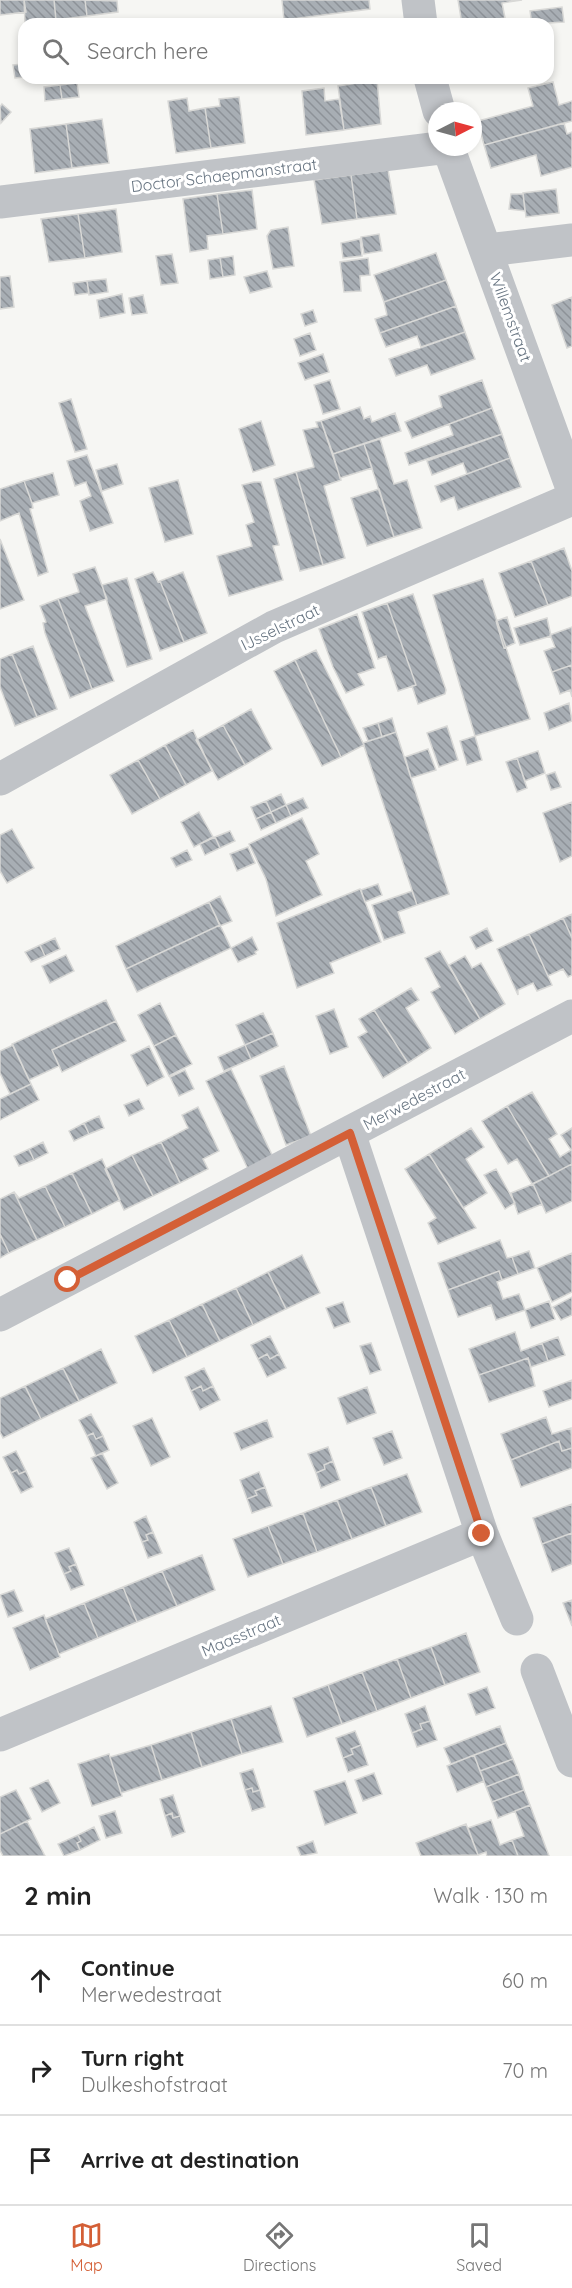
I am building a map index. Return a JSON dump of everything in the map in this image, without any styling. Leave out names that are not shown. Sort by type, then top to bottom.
[{"type":"street","points":[[418,0],[420,18]]},
{"type":"street","points":[[431,84],[436,102]]},
{"type":"street","name":"Doctor Schaepmanstraat","points":[[0,202],[428,149]]},
{"type":"street","name":"Willemstraat","points":[[451,156],[572,488]]},
{"type":"street","points":[[487,250],[572,240]]},
{"type":"street","name":"IJsselstraat","points":[[0,779],[274,627],[572,499]]},
{"type":"street","name":"Merwedestraat","points":[[0,1315],[572,1016]]},
{"type":"street","points":[[350,1133],[482,1534],[517,1619]]},
{"type":"street","name":"Maasstraat","points":[[0,1735],[482,1534]]},
{"type":"street","points":[[537,1670],[572,1761]]},
{"type":"building","points":[[0,0],[24,0],[26,12],[0,15]]},
{"type":"building","points":[[24,0],[54,0],[56,18],[25,18]]},
{"type":"building","points":[[54,0],[85,0],[87,16],[56,18]]},
{"type":"building","points":[[85,0],[117,1],[118,12],[87,16]]},
{"type":"building","points":[[282,0],[369,0],[370,9],[284,18]]},
{"type":"building","points":[[458,0],[522,0],[502,3],[505,18],[461,18]]},
{"type":"building","points":[[562,7],[564,22],[554,23],[554,18],[531,18],[530,11]]},
{"type":"building","points":[[13,65],[18,65],[18,78],[15,78]]},
{"type":"building","points":[[77,84],[79,97],[62,99],[60,85]]},
{"type":"building","points":[[377,84],[381,124],[344,130],[338,86]]},
{"type":"building","points":[[554,84],[559,105],[572,101],[572,121],[484,145],[482,120],[533,106],[528,88]]},
{"type":"building","points":[[60,85],[62,99],[45,101],[44,87]]},
{"type":"building","points":[[324,88],[325,101],[339,99],[344,130],[306,135],[302,91]]},
{"type":"building","points":[[239,97],[245,143],[211,148],[205,108],[220,106],[219,99]]},
{"type":"building","points":[[187,98],[189,111],[205,108],[211,148],[176,153],[168,101]]},
{"type":"building","points":[[2,104],[11,112],[1,123],[0,107]]},
{"type":"building","points":[[102,119],[109,163],[72,168],[66,124]]},
{"type":"building","points":[[564,123],[567,134],[572,132],[572,167],[541,176],[536,155],[491,168],[484,145]]},
{"type":"building","points":[[66,124],[72,168],[35,173],[30,129]]},
{"type":"building","points":[[388,170],[396,214],[357,219],[351,175]]},
{"type":"building","points":[[351,175],[357,219],[322,224],[314,180]]},
{"type":"building","points":[[556,189],[559,213],[526,217],[523,193]]},
{"type":"building","points":[[252,190],[257,229],[223,234],[217,194]]},
{"type":"building","points":[[217,194],[223,234],[207,236],[208,249],[190,252],[183,199]]},
{"type":"building","points":[[511,194],[523,194],[525,211],[509,209]]},
{"type":"building","points":[[116,209],[122,252],[85,258],[78,214]]},
{"type":"building","points":[[78,214],[85,258],[49,262],[41,219]]},
{"type":"building","points":[[288,227],[294,266],[273,269],[267,236],[271,230]]},
{"type":"building","points":[[379,234],[382,251],[364,254],[361,237]]},
{"type":"building","points":[[360,239],[362,256],[343,258],[341,243]]},
{"type":"building","points":[[436,253],[446,280],[384,302],[374,275]]},
{"type":"building","points":[[172,254],[178,283],[161,285],[156,256]]},
{"type":"building","points":[[233,256],[235,275],[223,277],[220,258]]},
{"type":"building","points":[[220,258],[223,277],[210,279],[208,260]]},
{"type":"building","points":[[368,258],[370,275],[360,276],[361,291],[344,292],[340,262]]},
{"type":"building","points":[[267,271],[272,287],[250,293],[244,277]]},
{"type":"building","points":[[10,276],[14,307],[0,309],[0,277]]},
{"type":"building","points":[[106,279],[108,292],[89,295],[87,281]]},
{"type":"building","points":[[446,280],[456,306],[380,333],[375,319],[387,315],[384,302]]},
{"type":"building","points":[[87,281],[89,293],[75,295],[73,283]]},
{"type":"building","points":[[122,294],[125,313],[100,318],[97,300]]},
{"type":"building","points":[[143,295],[147,313],[132,315],[129,298]]},
{"type":"building","points":[[572,297],[572,346],[567,348],[552,305]]},
{"type":"building","points":[[456,306],[465,332],[421,347],[417,336],[386,347],[380,333]]},
{"type":"building","points":[[313,310],[317,322],[305,326],[301,314]]},
{"type":"building","points":[[465,332],[475,359],[431,375],[427,365],[396,376],[389,359]]},
{"type":"building","points":[[310,333],[316,350],[300,356],[294,339]]},
{"type":"building","points":[[323,354],[329,372],[305,380],[298,363]]},
{"type":"building","points":[[330,380],[340,409],[323,414],[314,385]]},
{"type":"building","points":[[482,380],[492,408],[412,438],[405,422],[442,407],[439,396]]},
{"type":"building","points":[[71,399],[87,449],[75,452],[59,403]]},
{"type":"building","points":[[360,407],[364,419],[370,416],[372,422],[395,413],[401,431],[333,454],[321,421]]},
{"type":"building","points":[[492,408],[502,434],[409,465],[405,453],[453,435],[449,424]]},
{"type":"building","points":[[261,421],[275,465],[253,472],[239,429]]},
{"type":"building","points":[[321,421],[341,480],[324,486],[345,558],[323,565],[296,472],[314,467],[303,430],[318,427],[316,422]]},
{"type":"building","points":[[502,434],[510,458],[467,474],[463,463],[432,475],[427,461]]},
{"type":"building","points":[[380,439],[394,484],[407,480],[422,528],[394,537],[364,444]]},
{"type":"building","points":[[364,444],[372,468],[340,478],[333,454]]},
{"type":"building","points":[[87,455],[113,523],[90,531],[80,501],[91,496],[86,482],[75,486],[67,461]]},
{"type":"building","points":[[510,458],[521,487],[458,510],[454,497],[441,502],[435,486]]},
{"type":"building","points":[[117,464],[123,484],[102,491],[96,470]]},
{"type":"building","points":[[296,472],[323,565],[300,571],[274,479]]},
{"type":"building","points":[[53,473],[59,495],[32,503],[24,481]]},
{"type":"building","points":[[178,480],[193,534],[165,542],[149,488]]},
{"type":"building","points":[[24,481],[32,503],[33,508],[30,509],[48,572],[38,576],[19,513],[0,521],[0,489]]},
{"type":"building","points":[[261,482],[279,545],[273,546],[283,580],[229,596],[217,556],[252,546],[246,525],[254,522],[242,485]]},
{"type":"building","points":[[379,489],[394,537],[367,546],[351,498]]},
{"type":"building","points":[[0,539],[24,600],[0,609]]},
{"type":"building","points":[[564,548],[572,571],[572,596],[548,605],[531,561]]},
{"type":"building","points":[[531,561],[548,605],[515,617],[499,573]]},
{"type":"building","points":[[95,567],[107,599],[85,606],[114,681],[92,689],[58,599],[79,592],[73,574]]},
{"type":"building","points":[[153,572],[158,582],[160,581],[184,642],[160,651],[135,579]]},
{"type":"building","points":[[183,572],[207,633],[184,642],[160,581]]},
{"type":"building","points":[[127,578],[152,659],[127,667],[102,585]]},
{"type":"building","points":[[483,579],[530,719],[475,736],[433,595]]},
{"type":"building","points":[[413,594],[446,690],[445,694],[418,704],[412,686],[416,685],[387,603]]},
{"type":"building","points":[[58,599],[92,689],[70,698],[45,633],[43,623],[46,622],[40,606]]},
{"type":"building","points":[[387,603],[416,685],[398,691],[386,656],[378,659],[362,612]]},
{"type":"building","points":[[357,614],[375,668],[358,674],[364,685],[346,693],[333,667],[319,629]]},
{"type":"building","points":[[507,617],[515,643],[504,648],[496,621]]},
{"type":"building","points":[[547,618],[551,636],[520,645],[514,628]]},
{"type":"building","points":[[572,627],[572,665],[552,672],[544,651],[555,647],[550,635]]},
{"type":"building","points":[[33,646],[57,709],[37,717],[12,654]]},
{"type":"building","points":[[316,650],[364,745],[341,757],[295,660]]},
{"type":"building","points":[[12,654],[37,717],[15,726],[0,687],[0,659]]},
{"type":"building","points":[[295,660],[341,757],[322,766],[274,671]]},
{"type":"building","points":[[572,665],[572,697],[570,690],[560,694],[552,672]]},
{"type":"building","points":[[569,703],[572,721],[549,730],[544,713]]},
{"type":"building","points":[[251,709],[272,749],[245,765],[223,725]]},
{"type":"building","points":[[392,718],[396,732],[382,737],[378,723]]},
{"type":"building","points":[[378,723],[382,737],[368,741],[363,728]]},
{"type":"building","points":[[223,725],[245,765],[218,780],[196,740]]},
{"type":"building","points":[[447,726],[458,760],[439,767],[427,733]]},
{"type":"building","points":[[193,730],[212,771],[186,785],[165,745]]},
{"type":"building","points":[[396,732],[449,894],[417,905],[363,743]]},
{"type":"building","points":[[475,736],[482,760],[467,765],[460,741]]},
{"type":"building","points":[[165,745],[186,785],[160,799],[138,760]]},
{"type":"building","points":[[428,749],[436,770],[411,778],[405,757]]},
{"type":"building","points":[[538,751],[545,773],[525,781],[517,758]]},
{"type":"building","points":[[517,758],[527,788],[517,792],[506,762]]},
{"type":"building","points":[[138,760],[160,799],[132,814],[110,775]]},
{"type":"building","points":[[555,772],[561,787],[551,790],[546,775]]},
{"type":"building","points":[[281,794],[286,805],[271,812],[266,801]]},
{"type":"building","points":[[303,798],[308,808],[291,816],[286,805]]},
{"type":"building","points":[[266,801],[271,812],[256,819],[251,807]]},
{"type":"building","points":[[572,802],[572,856],[560,862],[543,813]]},
{"type":"building","points":[[286,805],[291,816],[276,823],[271,812]]},
{"type":"building","points":[[199,812],[213,837],[194,847],[181,822]]},
{"type":"building","points":[[271,812],[276,823],[261,830],[256,819]]},
{"type":"building","points":[[302,818],[319,854],[306,861],[322,895],[276,916],[266,879],[249,844]]},
{"type":"building","points":[[12,829],[34,868],[7,883],[0,871],[0,835]]},
{"type":"building","points":[[230,831],[235,841],[220,848],[215,837]]},
{"type":"building","points":[[215,837],[220,848],[205,855],[200,844]]},
{"type":"building","points":[[248,847],[255,863],[237,871],[230,854]]},
{"type":"building","points":[[187,850],[192,860],[176,867],[171,858]]},
{"type":"building","points":[[378,884],[382,895],[365,902],[361,890]]},
{"type":"building","points":[[360,889],[381,942],[330,963],[334,973],[297,988],[277,923]]},
{"type":"building","points":[[412,891],[417,905],[398,912],[405,933],[384,940],[372,905]]},
{"type":"building","points":[[220,896],[232,921],[220,926],[209,902]]},
{"type":"building","points":[[209,902],[220,925],[126,969],[116,946]]},
{"type":"building","points":[[572,914],[572,938],[563,918]]},
{"type":"building","points":[[563,918],[572,938],[572,975],[568,977],[563,969],[548,976],[529,934]]},
{"type":"building","points":[[220,925],[231,948],[137,992],[126,969]]},
{"type":"building","points":[[487,928],[493,941],[476,949],[470,937]]},
{"type":"building","points":[[529,934],[552,985],[537,991],[533,983],[518,990],[518,995],[497,949]]},
{"type":"building","points":[[252,937],[258,950],[256,954],[238,962],[231,948]]},
{"type":"building","points":[[55,938],[60,949],[45,956],[40,945]]},
{"type":"building","points":[[40,945],[45,956],[31,962],[25,952]]},
{"type":"building","points":[[440,951],[480,1019],[455,1034],[431,992],[440,987],[425,958]]},
{"type":"building","points":[[66,955],[74,971],[50,983],[42,966]]},
{"type":"building","points":[[465,956],[472,968],[481,963],[505,1004],[480,1019],[449,965]]},
{"type":"building","points":[[411,988],[419,1000],[406,1008],[431,1048],[408,1063],[374,1010]]},
{"type":"building","points":[[106,1000],[116,1021],[52,1050],[59,1066],[29,1080],[12,1044]]},
{"type":"building","points":[[160,1003],[176,1035],[154,1046],[138,1015]]},
{"type":"building","points":[[334,1009],[348,1047],[330,1054],[316,1016]]},
{"type":"building","points":[[374,1010],[408,1063],[383,1078],[358,1037],[367,1032],[359,1019]]},
{"type":"building","points":[[263,1013],[273,1033],[245,1045],[236,1025]]},
{"type":"building","points":[[116,1021],[126,1041],[62,1072],[52,1050]]},
{"type":"building","points":[[273,1033],[278,1046],[251,1059],[245,1045]]},
{"type":"building","points":[[176,1035],[192,1064],[169,1076],[154,1046]]},
{"type":"building","points":[[13,1045],[31,1084],[10,1094],[0,1073],[0,1051]]},
{"type":"building","points":[[245,1045],[251,1059],[224,1071],[218,1057]]},
{"type":"building","points":[[149,1046],[164,1077],[147,1086],[131,1055]]},
{"type":"building","points":[[284,1066],[311,1136],[286,1145],[260,1076]]},
{"type":"building","points":[[231,1069],[273,1157],[248,1169],[206,1081]]},
{"type":"building","points":[[185,1070],[194,1089],[179,1096],[170,1077]]},
{"type":"building","points":[[31,1084],[39,1100],[0,1120],[0,1099]]},
{"type":"building","points":[[532,1092],[557,1134],[549,1139],[560,1157],[571,1150],[561,1135],[572,1128],[572,1164],[549,1176],[507,1106]]},
{"type":"building","points":[[139,1099],[144,1109],[129,1116],[124,1105]]},
{"type":"building","points":[[507,1106],[549,1176],[532,1184],[517,1159],[508,1164],[482,1121]]},
{"type":"building","points":[[198,1107],[219,1151],[203,1159],[208,1169],[180,1183],[161,1142],[188,1128],[182,1115]]},
{"type":"building","points":[[99,1116],[104,1128],[89,1134],[84,1123]]},
{"type":"building","points":[[84,1123],[89,1134],[74,1141],[69,1131]]},
{"type":"building","points":[[471,1128],[484,1147],[466,1159],[487,1193],[463,1208],[429,1154]]},
{"type":"building","points":[[43,1142],[48,1153],[34,1160],[29,1149]]},
{"type":"building","points":[[161,1142],[180,1183],[153,1196],[132,1155]]},
{"type":"building","points":[[29,1149],[34,1160],[19,1166],[14,1156]]},
{"type":"building","points":[[429,1154],[476,1228],[438,1244],[428,1223],[436,1218],[405,1169]]},
{"type":"building","points":[[132,1155],[153,1196],[124,1210],[105,1169]]},
{"type":"building","points":[[102,1159],[120,1200],[92,1214],[72,1173]]},
{"type":"building","points":[[572,1164],[572,1201],[546,1213],[533,1184]]},
{"type":"building","points":[[496,1169],[515,1203],[505,1209],[484,1175]]},
{"type":"building","points":[[72,1173],[92,1214],[65,1227],[45,1186]]},
{"type":"building","points":[[533,1184],[542,1204],[518,1214],[511,1193]]},
{"type":"building","points":[[45,1186],[65,1227],[37,1240],[14,1192],[19,1198]]},
{"type":"building","points":[[14,1192],[37,1240],[9,1253],[0,1234],[0,1199]]},
{"type":"building","points":[[0,1234],[9,1253],[0,1258]]},
{"type":"building","points":[[500,1240],[507,1258],[512,1257],[518,1274],[502,1280],[499,1271],[448,1290],[438,1263]]},
{"type":"building","points":[[529,1251],[535,1268],[518,1274],[512,1257]]},
{"type":"building","points":[[572,1253],[572,1292],[552,1302],[537,1268]]},
{"type":"building","points":[[302,1255],[320,1293],[286,1309],[268,1272]]},
{"type":"building","points":[[499,1271],[502,1280],[497,1282],[503,1299],[519,1294],[525,1310],[496,1320],[491,1305],[458,1317],[448,1290]]},
{"type":"building","points":[[268,1272],[286,1309],[253,1325],[236,1288]]},
{"type":"building","points":[[236,1288],[253,1325],[220,1341],[202,1304]]},
{"type":"building","points":[[572,1297],[572,1315],[561,1320],[553,1307]]},
{"type":"building","points":[[549,1301],[555,1319],[531,1328],[525,1310]]},
{"type":"building","points":[[343,1302],[350,1322],[334,1328],[326,1308]]},
{"type":"building","points":[[202,1304],[220,1341],[187,1357],[169,1320]]},
{"type":"building","points":[[169,1320],[187,1357],[153,1373],[135,1336]]},
{"type":"building","points":[[515,1332],[521,1351],[542,1343],[548,1361],[531,1367],[528,1358],[479,1375],[469,1349]]},
{"type":"building","points":[[270,1336],[279,1354],[270,1359],[267,1354],[258,1359],[251,1345]]},
{"type":"building","points":[[558,1337],[565,1355],[548,1361],[542,1343]]},
{"type":"building","points":[[371,1343],[381,1370],[370,1374],[360,1346]]},
{"type":"building","points":[[101,1349],[117,1383],[79,1401],[63,1368]]},
{"type":"building","points":[[267,1354],[270,1359],[279,1354],[286,1368],[267,1377],[258,1359]]},
{"type":"building","points":[[528,1358],[535,1386],[489,1402],[479,1375]]},
{"type":"building","points":[[63,1368],[79,1401],[41,1419],[25,1386]]},
{"type":"building","points":[[204,1368],[213,1386],[203,1391],[201,1386],[191,1391],[185,1377]]},
{"type":"building","points":[[572,1380],[572,1399],[549,1407],[543,1391]]},
{"type":"building","points":[[25,1386],[41,1419],[3,1438],[0,1432],[0,1398]]},
{"type":"building","points":[[201,1386],[203,1391],[213,1386],[220,1400],[200,1410],[191,1391]]},
{"type":"building","points":[[367,1387],[376,1413],[347,1424],[338,1398]]},
{"type":"building","points":[[91,1414],[103,1436],[96,1439],[93,1433],[87,1436],[79,1420]]},
{"type":"building","points":[[546,1417],[552,1434],[571,1428],[572,1448],[562,1451],[559,1441],[511,1460],[501,1434]]},
{"type":"building","points":[[152,1418],[170,1457],[151,1466],[133,1426]]},
{"type":"building","points":[[267,1420],[273,1437],[241,1450],[234,1433]]},
{"type":"building","points":[[392,1431],[402,1458],[384,1465],[373,1438]]},
{"type":"building","points":[[93,1433],[96,1439],[103,1436],[109,1450],[96,1456],[87,1436]]},
{"type":"building","points":[[559,1441],[562,1451],[572,1448],[572,1468],[521,1487],[511,1460]]},
{"type":"building","points":[[328,1447],[333,1461],[324,1465],[325,1469],[316,1473],[308,1454]]},
{"type":"building","points":[[16,1451],[26,1471],[19,1474],[17,1470],[11,1473],[3,1457]]},
{"type":"building","points":[[102,1453],[118,1483],[107,1489],[91,1458]]},
{"type":"building","points":[[333,1461],[340,1480],[321,1488],[316,1473],[325,1469],[324,1465]]},
{"type":"building","points":[[17,1470],[19,1474],[26,1471],[33,1487],[21,1493],[11,1473]]},
{"type":"building","points":[[259,1472],[265,1487],[255,1491],[257,1495],[247,1499],[240,1480]]},
{"type":"building","points":[[407,1474],[422,1512],[386,1526],[371,1487]]},
{"type":"building","points":[[265,1487],[272,1506],[252,1513],[247,1499],[257,1495],[255,1491]]},
{"type":"building","points":[[371,1487],[386,1526],[352,1539],[337,1500]]},
{"type":"building","points":[[337,1500],[352,1539],[317,1552],[303,1513]]},
{"type":"building","points":[[572,1504],[572,1533],[542,1544],[533,1518]]},
{"type":"building","points":[[303,1513],[317,1552],[283,1564],[268,1526]]},
{"type":"building","points":[[146,1516],[153,1532],[146,1535],[148,1540],[142,1542],[134,1522]]},
{"type":"building","points":[[268,1526],[283,1564],[248,1577],[233,1539]]},
{"type":"building","points":[[153,1532],[162,1553],[148,1558],[142,1542],[148,1540],[146,1535]]},
{"type":"building","points":[[572,1533],[572,1564],[552,1572],[542,1544]]},
{"type":"building","points":[[69,1548],[76,1564],[69,1567],[71,1571],[64,1574],[55,1553]]},
{"type":"building","points":[[202,1555],[215,1590],[177,1606],[162,1571]]},
{"type":"building","points":[[76,1564],[84,1585],[71,1590],[64,1574],[71,1571],[69,1567]]},
{"type":"building","points":[[162,1571],[177,1606],[137,1622],[123,1587]]},
{"type":"building","points":[[123,1587],[137,1622],[98,1638],[84,1603]]},
{"type":"building","points":[[14,1590],[23,1611],[8,1617],[0,1595]]},
{"type":"building","points":[[572,1600],[572,1626],[563,1603]]},
{"type":"building","points":[[84,1603],[98,1638],[59,1654],[45,1619]]},
{"type":"building","points":[[44,1615],[60,1657],[30,1670],[13,1628]]},
{"type":"building","points":[[466,1633],[480,1672],[445,1685],[431,1647]]},
{"type":"building","points":[[431,1647],[445,1685],[411,1698],[397,1659]]},
{"type":"building","points":[[397,1659],[411,1698],[377,1711],[362,1672]]},
{"type":"building","points":[[362,1672],[377,1711],[342,1724],[328,1685]]},
{"type":"building","points":[[328,1685],[342,1724],[307,1737],[293,1698]]},
{"type":"building","points":[[487,1687],[495,1708],[476,1715],[468,1694]]},
{"type":"building","points":[[271,1706],[283,1742],[242,1754],[231,1719]]},
{"type":"building","points":[[425,1706],[430,1721],[420,1724],[422,1729],[412,1733],[405,1714]]},
{"type":"building","points":[[231,1719],[242,1754],[202,1767],[191,1732]]},
{"type":"building","points":[[430,1721],[437,1740],[417,1747],[412,1733],[422,1729],[420,1724]]},
{"type":"building","points":[[500,1726],[506,1743],[451,1764],[444,1748]]},
{"type":"building","points":[[355,1731],[361,1745],[351,1749],[353,1754],[343,1758],[336,1738]]},
{"type":"building","points":[[191,1732],[202,1767],[162,1780],[151,1745]]},
{"type":"building","points":[[506,1743],[513,1759],[480,1771],[474,1755]]},
{"type":"building","points":[[151,1745],[162,1780],[121,1793],[110,1757]]},
{"type":"building","points":[[361,1745],[368,1765],[348,1772],[343,1758],[353,1754],[351,1749]]},
{"type":"building","points":[[109,1754],[122,1796],[92,1806],[78,1764]]},
{"type":"building","points":[[474,1755],[484,1781],[457,1792],[447,1766]]},
{"type":"building","points":[[513,1759],[519,1774],[486,1787],[480,1771]]},
{"type":"building","points":[[253,1769],[260,1790],[253,1792],[252,1788],[245,1790],[240,1773]]},
{"type":"building","points":[[374,1773],[382,1794],[363,1801],[355,1780]]},
{"type":"building","points":[[519,1774],[524,1790],[492,1802],[486,1787]]},
{"type":"building","points":[[48,1780],[60,1803],[42,1812],[30,1788]]},
{"type":"building","points":[[345,1781],[357,1813],[325,1825],[314,1791]]},
{"type":"building","points":[[252,1788],[253,1792],[260,1790],[265,1807],[252,1811],[245,1790]]},
{"type":"building","points":[[16,1790],[31,1819],[0,1834],[0,1797]]},
{"type":"building","points":[[524,1790],[530,1805],[498,1818],[492,1802]]},
{"type":"building","points":[[173,1795],[180,1816],[173,1818],[172,1813],[165,1816],[160,1799]]},
{"type":"building","points":[[530,1805],[549,1856],[518,1856],[512,1840],[524,1836],[515,1811]]},
{"type":"building","points":[[115,1811],[122,1833],[106,1838],[99,1816]]},
{"type":"building","points":[[172,1813],[173,1818],[180,1816],[185,1832],[172,1837],[165,1816]]},
{"type":"building","points":[[491,1820],[500,1845],[512,1840],[518,1856],[487,1856],[486,1852],[478,1855],[468,1828]]},
{"type":"building","points":[[27,1821],[45,1856],[3,1856],[0,1850],[0,1834]]},
{"type":"building","points":[[466,1824],[478,1855],[421,1856],[416,1843]]},
{"type":"building","points":[[94,1827],[100,1840],[80,1850],[77,1843],[81,1841],[78,1835]]},
{"type":"building","points":[[78,1835],[81,1841],[77,1843],[80,1850],[64,1856],[58,1844]]},
{"type":"building","points":[[313,1841],[317,1853],[301,1856],[297,1847]]},
{"type":"route","points":[[68,1280],[350,1133],[482,1534]]}]
